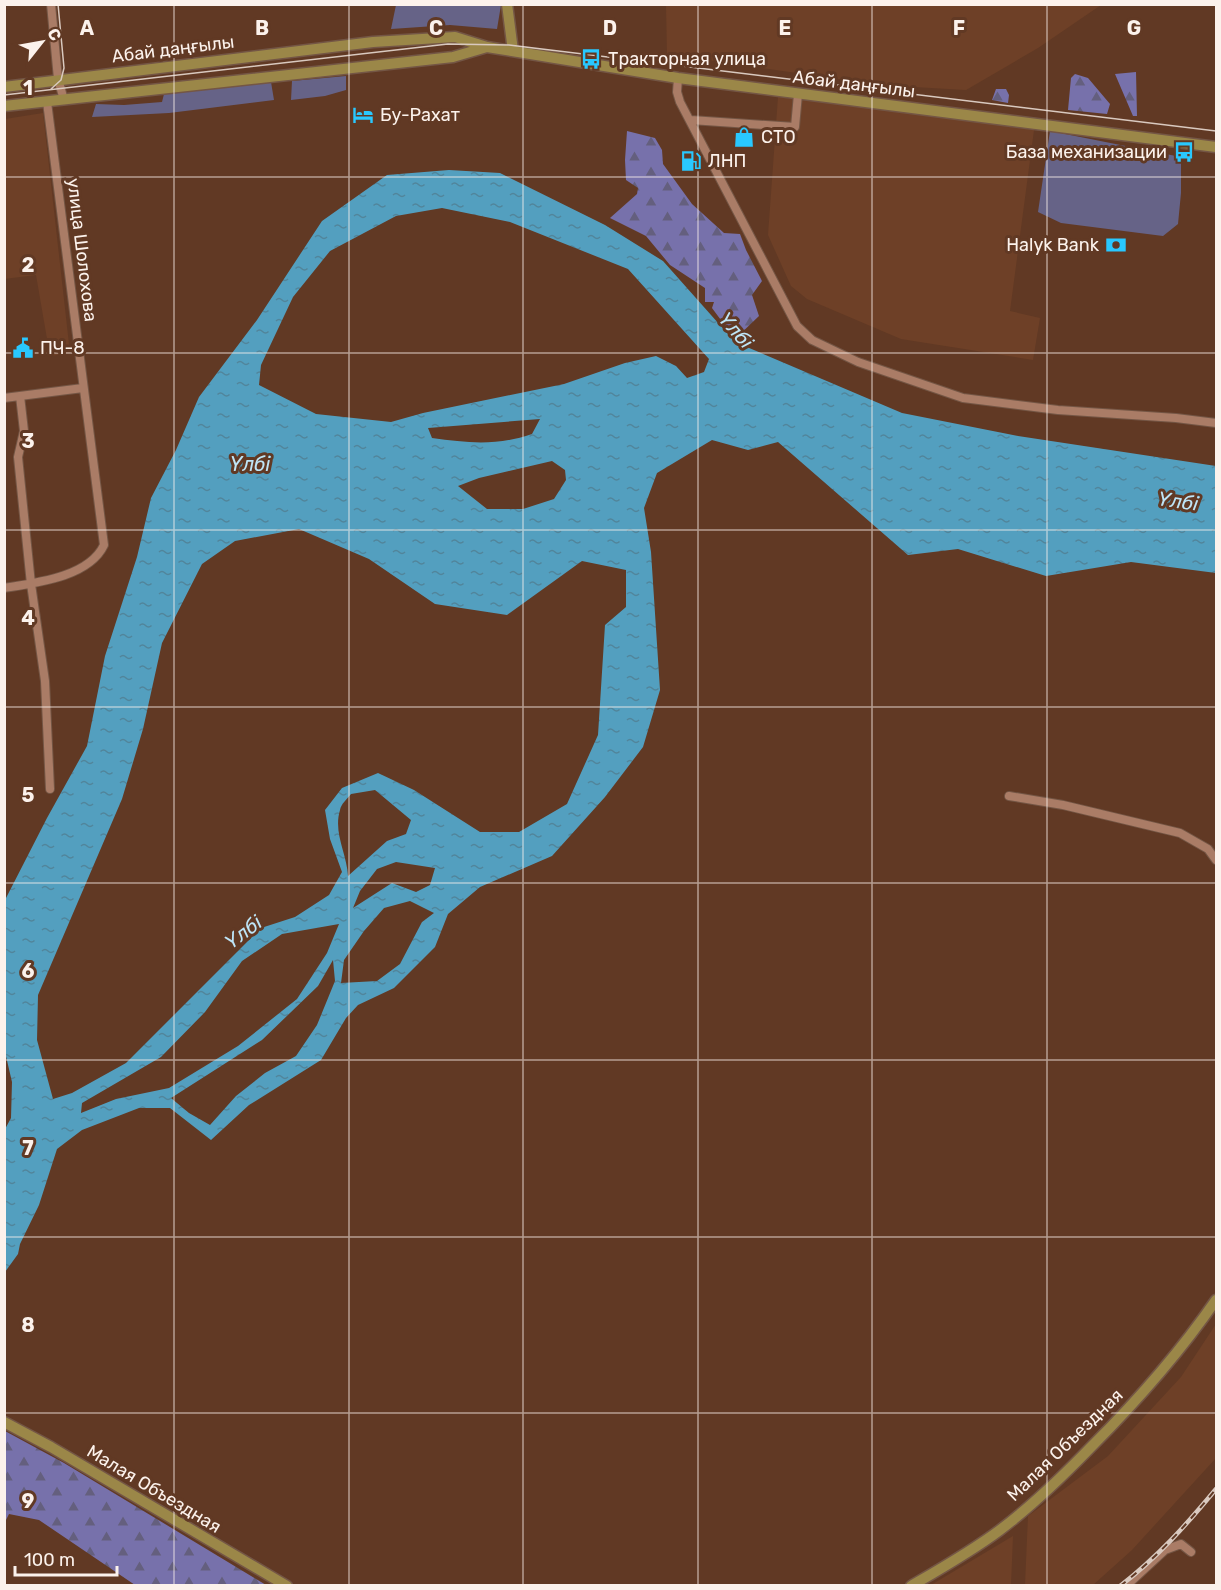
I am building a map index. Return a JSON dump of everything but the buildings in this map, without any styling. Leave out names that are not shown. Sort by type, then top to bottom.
[{"type":"main road","points":[[507,4],[513,51]]},
{"type":"main road","name":"Абай даңғылы","points":[[4,87],[373,42],[455,37],[487,47],[678,78],[1216,147]]},
{"type":"main road","name":"Абай даңғылы","points":[[4,106],[453,57],[487,47]]},
{"type":"main road","name":"Малая Объездная","points":[[911,1586],[1001,1529],[1069,1469],[1122,1416],[1169,1362],[1216,1300]]},
{"type":"main road","name":"Малая Объездная","points":[[4,1422],[51,1447],[286,1586]]},
{"type":"street","points":[[51,4],[58,81],[64,100]]},
{"type":"street","points":[[678,78],[678,98],[797,326],[812,340],[878,370],[963,398],[1058,410],[1216,423]]},
{"type":"street","points":[[691,120],[795,127],[798,94]]},
{"type":"street","name":"улица Шолохова","points":[[31,584],[64,577],[99,555],[104,545],[47,102]]},
{"type":"street","points":[[4,398],[83,388]]},
{"type":"street","points":[[20,396],[24,431],[18,457],[31,584],[45,681],[50,789]]},
{"type":"street","points":[[4,588],[31,584]]},
{"type":"street","points":[[1009,796],[1063,805],[1180,833],[1208,849],[1216,860]]},
{"type":"street","points":[[1126,1586],[1165,1550],[1181,1544],[1191,1552]]},
{"type":"shaded area","points":[[396,4],[501,5],[497,29],[450,25],[391,29]]},
{"type":"shaded area","points":[[666,4],[1101,5],[1038,48],[966,90],[879,85],[667,54]]},
{"type":"shaded area","points":[[346,76],[346,90],[325,96],[291,100],[292,81]]},
{"type":"shaded area","points":[[271,82],[274,100],[169,113],[92,117],[96,104],[124,105],[162,102],[164,94]]},
{"type":"shaded area","points":[[778,97],[1034,130],[1010,311],[1040,318],[1033,360],[901,339],[807,299],[791,286],[768,235]]},
{"type":"shaded area","points":[[43,113],[70,353],[50,356],[36,275],[4,279],[5,119]]},
{"type":"shaded area","points":[[1050,131],[1181,157],[1178,224],[1163,236],[1061,223],[1038,212]]},
{"type":"shaded area","points":[[1216,1324],[1216,1458],[1132,1550],[1093,1585],[1025,1585],[1028,1516],[1108,1456],[1181,1377]]},
{"type":"shaded area","points":[[1013,1536],[1011,1585],[931,1585]]},
{"type":"green space","points":[[1136,72],[1137,116],[1133,116],[1115,74]]},
{"type":"green space","points":[[1075,74],[1088,78],[1110,104],[1107,114],[1068,110],[1071,78]]},
{"type":"green space","points":[[996,89],[1006,89],[1009,95],[1008,103],[992,100]]},
{"type":"green space","points":[[627,131],[655,138],[662,150],[663,164],[692,204],[724,233],[740,234],[762,281],[752,295],[759,316],[735,339],[712,308],[714,302],[705,302],[705,288],[670,265],[646,236],[610,218],[637,194],[638,188],[626,180]]},
{"type":"green space","points":[[5,1431],[64,1463],[266,1585],[135,1585],[39,1520],[9,1514],[5,1522]]},
{"type":"water","name":"Үлбі","points":[[449,170],[500,173],[605,225],[663,261],[735,342],[902,413],[1018,436],[1216,466],[1216,573],[1131,562],[1046,576],[958,549],[908,555],[778,442],[748,450],[712,440],[657,473],[644,508],[651,552],[660,690],[643,747],[605,797],[552,856],[480,887],[448,914],[435,947],[394,988],[358,1005],[346,1018],[321,1060],[249,1105],[211,1140],[170,1108],[139,1108],[82,1130],[57,1149],[39,1205],[20,1244],[18,1254],[5,1272],[4,1131],[11,1118],[12,1082],[5,1052],[5,900],[87,746],[105,656],[137,557],[151,498],[176,450],[199,397],[257,320],[322,221],[387,175]],"holes":[[[442,208],[510,222],[628,269],[709,359],[704,372],[687,378],[676,366],[656,356],[625,363],[564,384],[423,413],[391,422],[316,414],[259,385],[261,365],[293,297],[330,251],[396,216]],[[540,419],[532,434],[519,438],[494,442],[432,438],[428,428]],[[552,461],[565,470],[566,480],[554,499],[523,509],[487,509],[458,486],[479,478]],[[299,529],[369,559],[435,604],[507,615],[582,561],[626,570],[626,607],[605,625],[598,735],[567,804],[519,832],[480,832],[414,790],[378,773],[342,788],[325,810],[330,839],[342,872],[329,895],[295,917],[261,928],[126,1063],[72,1093],[53,1099],[37,1040],[38,995],[122,799],[143,729],[162,643],[202,564],[235,541]],[[375,790],[411,820],[406,834],[387,841],[348,876],[338,827],[342,806],[351,794]],[[396,862],[435,868],[430,885],[416,892],[392,883],[353,908],[360,891],[377,869]],[[410,901],[434,913],[422,922],[400,964],[377,981],[341,983],[344,960],[364,931],[384,908]],[[339,924],[327,953],[297,999],[238,1046],[169,1088],[116,1099],[81,1113],[82,1103],[161,1057],[205,1012],[242,961],[282,934]],[[333,960],[335,981],[317,1025],[296,1056],[265,1073],[236,1096],[210,1125],[189,1113],[171,1098],[262,1040],[318,986]]]},
{"type":"tram line","points":[[51,89],[61,80],[64,68],[58,4]]},
{"type":"tram line","points":[[4,95],[448,44],[509,45],[1216,131]]},
{"type":"railway","points":[[1120,1586],[1171,1540],[1216,1489]]},
{"type":"place","name":"Тракторная улица","points":[[591,59]]},
{"type":"place","name":"Бу-Рахат","points":[[363,115]]},
{"type":"place","name":"СТО","points":[[744,137]]},
{"type":"place","name":"База механизации","points":[[1184,152]]},
{"type":"place","name":"ЛНП","points":[[691,161]]},
{"type":"place","name":"Halyk Bank","points":[[1116,245]]},
{"type":"place","name":"ПЧ-8","points":[[23,348]]}]
